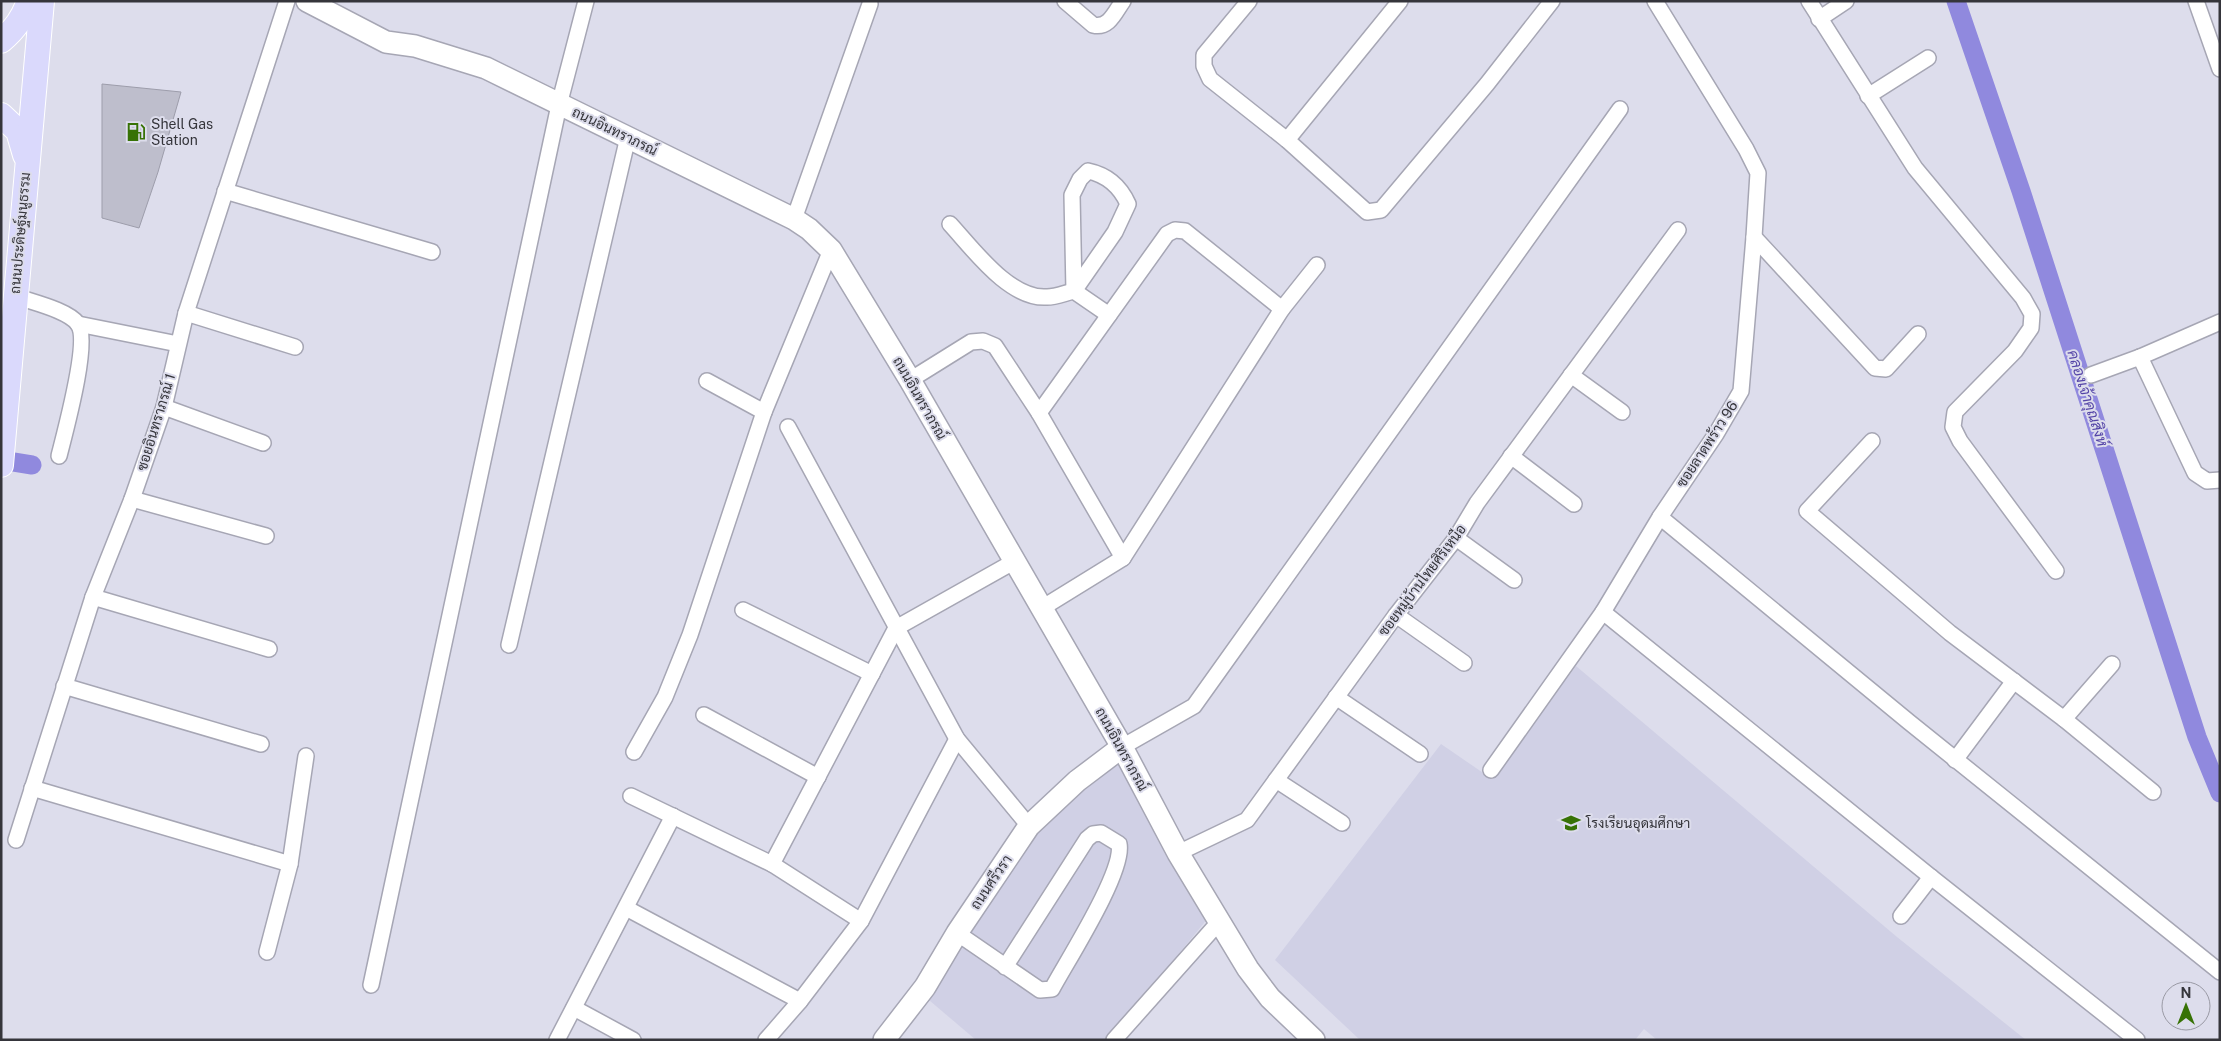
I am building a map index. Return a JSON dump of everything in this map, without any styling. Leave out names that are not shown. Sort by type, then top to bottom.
[{"type":"main road","points":[[1,41],[25,15],[29,1]]},
{"type":"main road","name":"ถนนประดิษฐ์มนูธรรม","points":[[2,457],[26,161],[42,1]]},
{"type":"main road","points":[[1,115],[18,130],[26,161]]},
{"type":"street","name":"ซอยอินทราภรณ์ 1","points":[[16,840],[93,597],[132,499],[164,407],[186,313],[287,1]]},
{"type":"street","name":"ถนนอินทราภรณ์","points":[[307,1],[386,42],[415,46],[486,68],[794,219],[809,229],[831,250],[910,380],[1042,608],[1122,748],[1178,853],[1219,922],[1248,969],[1270,998],[1314,1040]]},
{"type":"street","points":[[372,985],[559,105],[586,1]]},
{"type":"street","points":[[1065,1],[1093,25],[1099,27],[1106,25],[1123,1]]},
{"type":"street","points":[[1249,1],[1204,55],[1204,66],[1210,79],[1287,140],[1367,212],[1381,210],[1487,84],[1552,1]]},
{"type":"street","points":[[1287,140],[1400,1]]},
{"type":"street","name":"ซอยลาดพร้าว 96","points":[[1491,770],[1603,612],[1660,517],[1716,434],[1741,391],[1758,173],[1746,149],[1655,1]]},
{"type":"street","points":[[1809,1],[1915,168],[2023,298],[2032,314],[2030,328],[2016,351],[1955,412],[1953,427],[1960,440],[2056,571]]},
{"type":"street","points":[[1819,19],[1846,1]]},
{"type":"street","points":[[2196,1],[2220,69]]},
{"type":"street","points":[[794,219],[870,4]]},
{"type":"street","points":[[1868,96],[1928,58]]},
{"type":"street","points":[[1122,748],[1194,706],[1620,110]]},
{"type":"street","points":[[509,645],[628,138]]},
{"type":"street","points":[[950,224],[1006,283],[1026,294],[1046,298],[1074,291],[1115,232],[1128,204],[1123,193],[1114,183],[1099,173],[1088,171],[1080,179],[1072,195],[1074,291]]},
{"type":"street","points":[[225,191],[432,252]]},
{"type":"street","points":[[1039,413],[1167,234],[1175,230],[1185,231],[1282,309]]},
{"type":"street","name":"ซอยหมู่บ้านไทยศิริเหนือ","points":[[1178,853],[1248,820],[1396,615],[1456,538],[1477,503],[1678,230]]},
{"type":"street","points":[[1754,237],[1875,368],[1886,369],[1918,334]]},
{"type":"street","points":[[634,752],[665,697],[690,635],[764,412],[831,250]]},
{"type":"street","points":[[1042,608],[1123,558],[1282,309],[1317,265]]},
{"type":"street","points":[[1074,291],[1109,315]]},
{"type":"street","points":[[15,296],[66,314],[78,324],[178,344]]},
{"type":"street","points":[[186,313],[295,347]]},
{"type":"street","points":[[2091,375],[2140,358],[2220,322]]},
{"type":"street","points":[[59,456],[80,363],[83,338],[78,324]]},
{"type":"street","points":[[910,380],[971,342],[983,341],[995,346],[1039,413],[1123,558]]},
{"type":"street","points":[[2140,358],[2195,473],[2207,480],[2220,480]]},
{"type":"street","points":[[1571,375],[1622,412]]},
{"type":"street","points":[[707,381],[764,412]]},
{"type":"street","points":[[164,407],[263,443]]},
{"type":"street","points":[[788,427],[957,739],[1029,826]]},
{"type":"street","points":[[1872,441],[1807,511],[1950,632],[2153,792]]},
{"type":"street","points":[[1511,456],[1574,504]]},
{"type":"street","points":[[132,499],[266,536]]},
{"type":"street","points":[[1660,517],[1956,760],[2220,972]]},
{"type":"street","points":[[1456,538],[1514,580]]},
{"type":"street","points":[[772,864],[896,628],[1015,562]]},
{"type":"street","points":[[93,597],[269,649]]},
{"type":"street","points":[[743,610],[872,674]]},
{"type":"street","points":[[1603,612],[1931,877],[2137,1040]]},
{"type":"street","points":[[1396,615],[1464,663]]},
{"type":"street","points":[[2064,720],[2112,664]]},
{"type":"street","points":[[1956,760],[2014,681]]},
{"type":"street","points":[[64,686],[261,744]]},
{"type":"street","points":[[1336,697],[1420,754]]},
{"type":"street","points":[[704,715],[818,777]]},
{"type":"street","points":[[766,1040],[800,1001],[861,921],[957,739]]},
{"type":"street","name":"ถนนศรีวรา","points":[[884,1040],[925,987],[957,933],[1029,826],[1077,781],[1122,748]]},
{"type":"street","points":[[267,952],[290,864],[306,756]]},
{"type":"street","points":[[1276,780],[1342,823]]},
{"type":"street","points":[[32,788],[290,864]]},
{"type":"street","points":[[632,796],[772,864],[861,921]]},
{"type":"street","points":[[557,1040],[673,816]]},
{"type":"street","points":[[957,933],[1005,967],[1040,990],[1052,988],[1110,882],[1119,858],[1119,844],[1101,833],[1093,834],[1087,839],[1005,967]]},
{"type":"street","points":[[1901,916],[1931,877]]},
{"type":"street","points":[[626,908],[800,1001]]},
{"type":"street","points":[[1114,1040],[1219,922]]},
{"type":"street","points":[[574,1008],[633,1040]]},
{"type":"shaded area","name":"โรงเรียนอุดมศึกษา","points":[[1576,666],[1897,937],[2026,1040],[1657,1040],[1644,1029],[1635,1040],[1360,1040],[1275,960],[1441,744],[1492,779]]},
{"type":"shaded area","points":[[1122,745],[1213,912],[1108,1040],[976,1040],[923,995],[1037,806]]},
{"type":"building","name":"Shell Gas Station","points":[[102,84],[181,92],[158,172],[139,228],[102,218]]},
{"type":"waterway","name":"คลองเจ้าคุณสิงห์","points":[[1956,1],[2021,191],[2197,737],[2220,793]]},
{"type":"waterway","points":[[1,460],[32,465]]},
{"type":"place","name":"Shell Gas Station","points":[[136,132]]},
{"type":"place","name":"โรงเรียนอุดมศึกษา","points":[[1571,823]]}]
